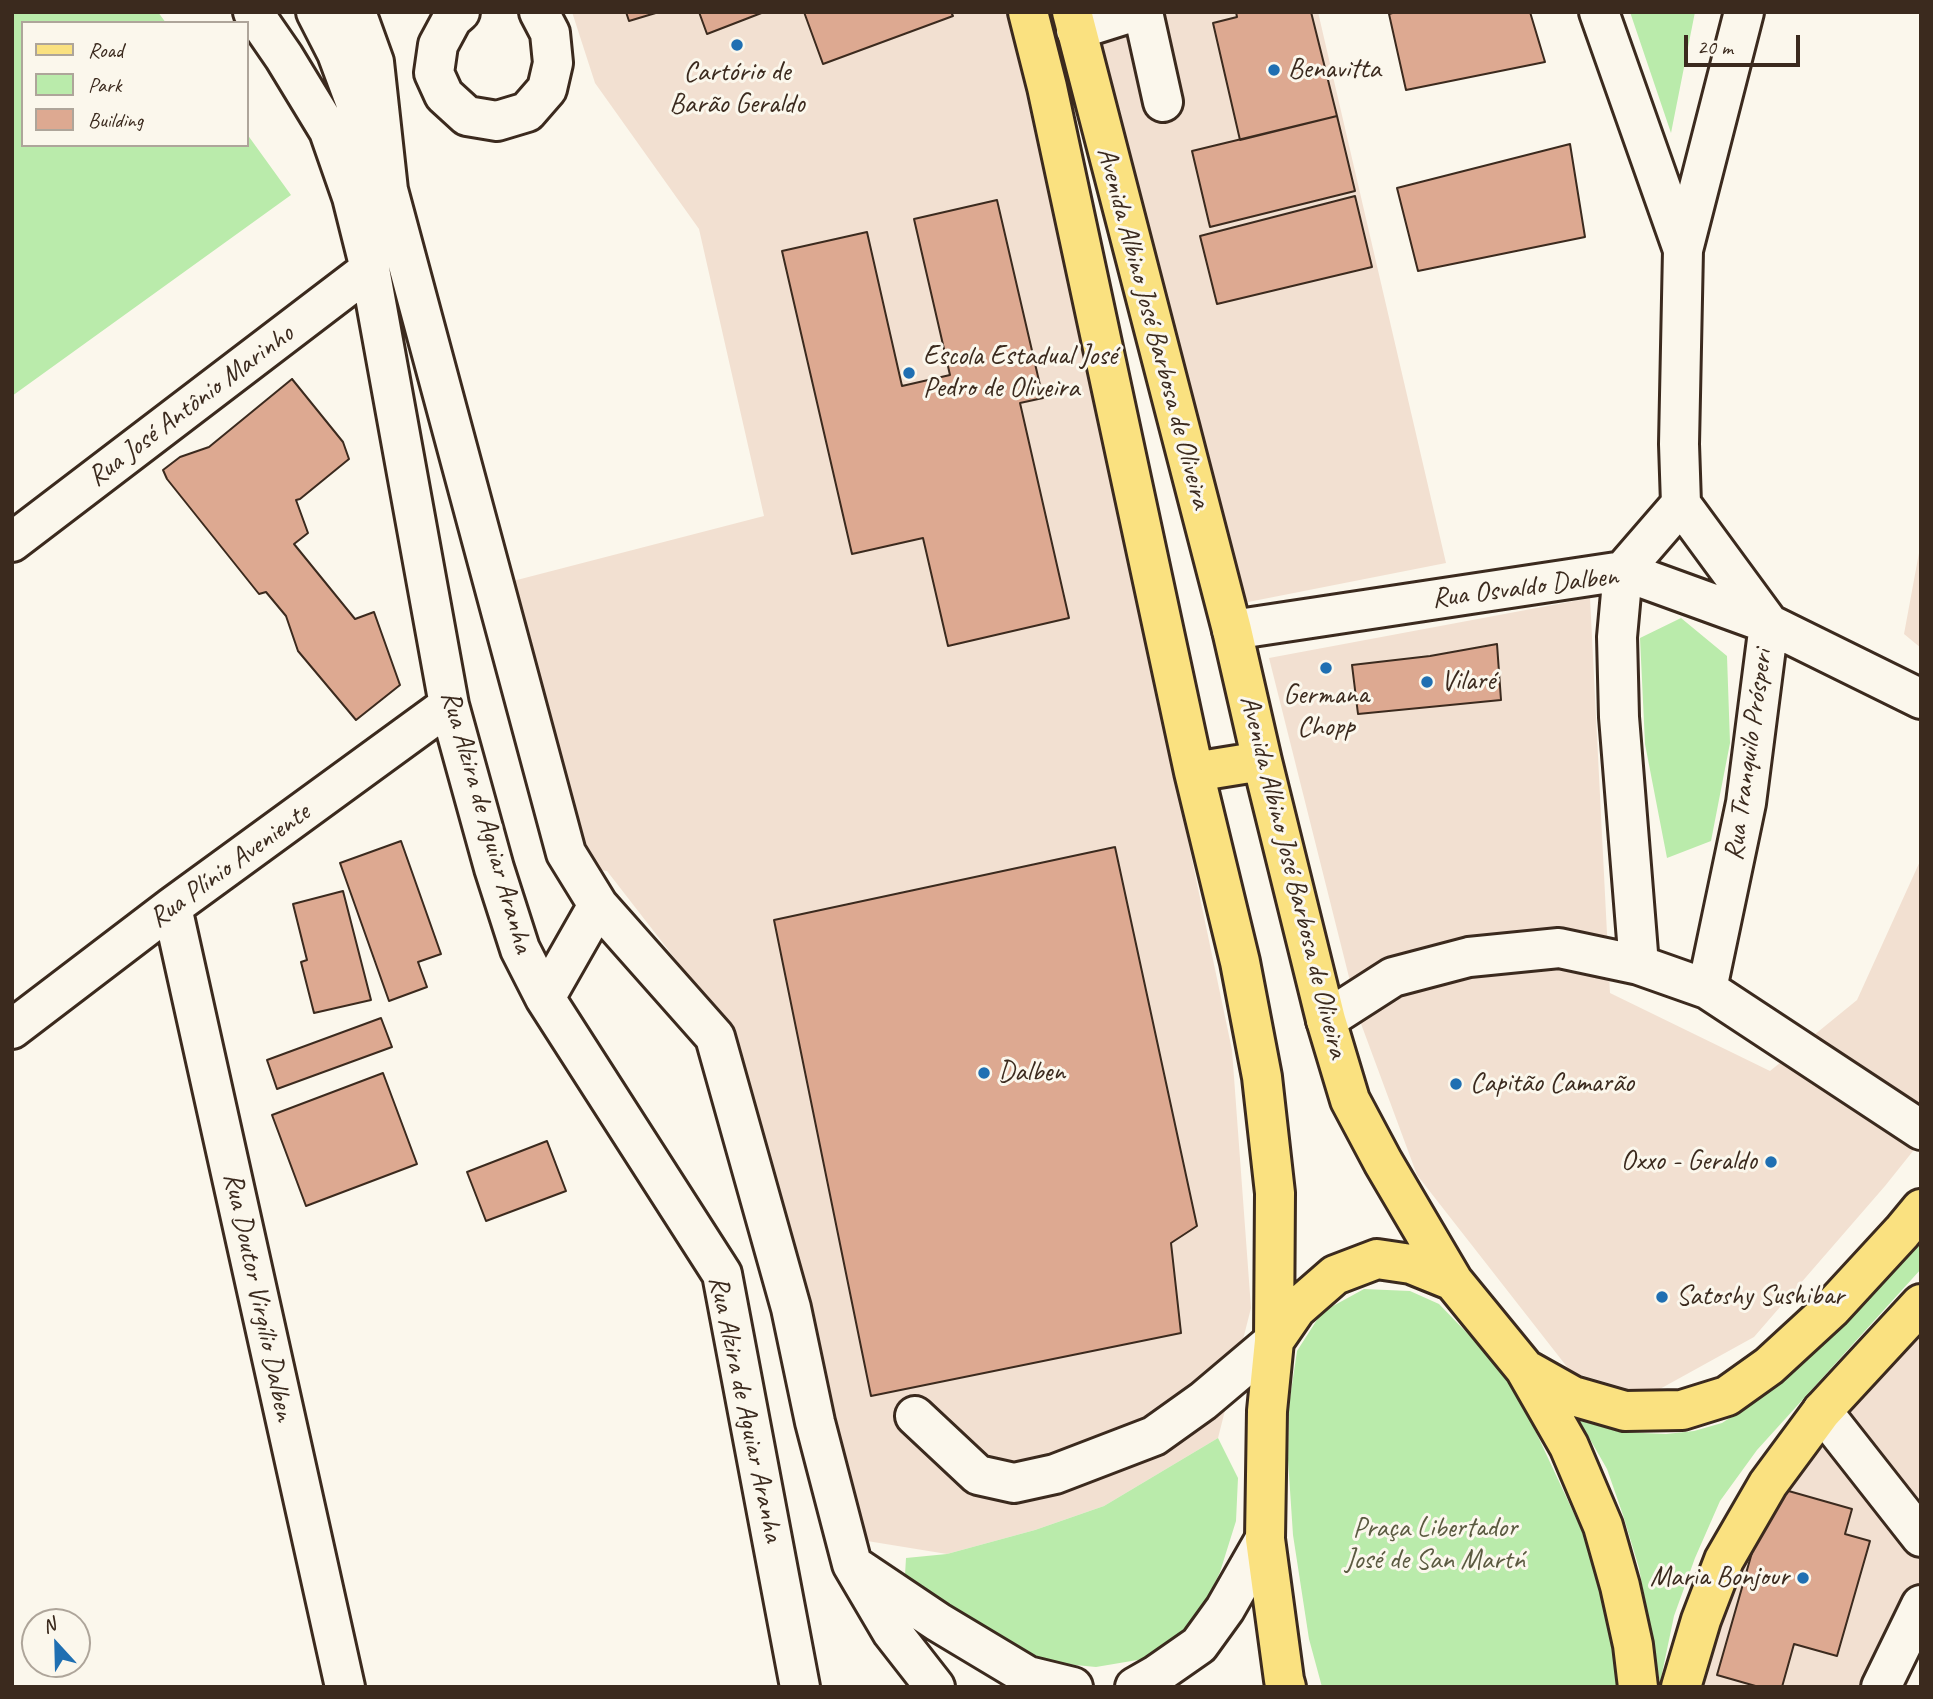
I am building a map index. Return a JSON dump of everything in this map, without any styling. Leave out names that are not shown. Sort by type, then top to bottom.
[{"type":"main road","name":"Avenida Albino José Barbosa de Oliveira","points":[[1028,12],[1050,101],[1194,772],[1240,962],[1262,1077],[1275,1194],[1274,1341],[1267,1411],[1265,1539],[1286,1687]]},
{"type":"main road","name":"Avenida Albino José Barbosa de Oliveira","points":[[1074,21],[1232,630],[1326,1020],[1350,1100],[1452,1281],[1525,1369],[1569,1446],[1603,1526],[1633,1645],[1638,1687]]},
{"type":"main road","points":[[1194,772],[1262,761]]},
{"type":"main road","points":[[1525,1369],[1573,1396],[1625,1411],[1682,1410],[1727,1396],[1769,1366],[1831,1309],[1921,1209]]},
{"type":"main road","points":[[1274,1341],[1296,1309],[1335,1275],[1377,1259],[1411,1264],[1452,1281]]},
{"type":"main road","points":[[1681,1687],[1701,1620],[1724,1560],[1768,1484],[1822,1411],[1921,1304]]},
{"type":"street","name":"Rua Alzira de Aguiar Aranha","points":[[253,12],[285,57],[329,131],[352,197],[370,270],[449,705],[494,868],[520,949],[545,998],[722,1274],[800,1687]]},
{"type":"street","points":[[316,12],[337,53],[388,190],[566,853],[598,905],[715,1037],[790,1308],[815,1422],[852,1564],[892,1632],[935,1687]]},
{"type":"street","points":[[356,12],[374,62]]},
{"type":"street","points":[[378,12],[374,62],[388,190]]},
{"type":"street","points":[[460,12],[452,19],[438,45],[434,73],[444,95],[467,116],[497,121],[527,112],[547,89],[553,63],[550,33],[539,12]]},
{"type":"street","points":[[1074,21],[1133,12]]},
{"type":"street","points":[[1143,12],[1163,102]]},
{"type":"street","points":[[1599,12],[1683,250]]},
{"type":"street","points":[[1639,965],[1619,717],[1617,637],[1623,571],[1681,504],[1679,444],[1683,250],[1744,12]]},
{"type":"street","name":"Rua José Antônio Marinho","points":[[12,542],[370,270]]},
{"type":"street","name":"Rua Tranquilo Prósperi","points":[[1681,504],[1769,624],[1746,803],[1707,989]]},
{"type":"street","name":"Rua Osvaldo Dalben","points":[[1232,630],[1623,571],[1769,624],[1921,699]]},
{"type":"street","name":"Rua Plínio Aveniente","points":[[12,1029],[172,907],[449,705]]},
{"type":"street","points":[[545,998],[598,905]]},
{"type":"street","name":"Rua Doutor Virgílio Dalben","points":[[172,907],[345,1687]]},
{"type":"street","points":[[1326,1020],[1393,977],[1469,957],[1559,948],[1639,965],[1707,989],[1921,1130]]},
{"type":"street","points":[[915,1416],[978,1475],[1014,1483],[1055,1474],[1154,1436],[1203,1401],[1274,1341]]},
{"type":"street","points":[[1822,1411],[1921,1536]]},
{"type":"street","points":[[1115,1687],[1146,1681],[1199,1645],[1225,1609],[1265,1539]]},
{"type":"street","points":[[852,1564],[938,1622],[1028,1676],[1073,1687]]},
{"type":"street","points":[[1881,1687],[1921,1605]]},
{"type":"shaded area","points":[[572,12],[1007,12],[1232,1050],[1251,1308],[1218,1438],[1104,1506],[1035,1530],[947,1554],[861,1540],[732,1032],[607,871],[590,869],[513,581],[764,516],[699,229],[595,83]]},
{"type":"shaded area","points":[[1086,12],[1318,12],[1446,563],[1238,604]]},
{"type":"shaded area","points":[[1921,542],[1921,648],[1904,634]]},
{"type":"shaded area","points":[[1590,598],[1610,993],[1770,1071],[1857,1000],[1921,859],[1921,1141],[1754,1337],[1649,1395],[1571,1372],[1417,1175],[1360,1021],[1269,658]]},
{"type":"shaded area","points":[[1921,1312],[1921,1638],[1907,1687],[1681,1687],[1833,1398]]},
{"type":"green space","points":[[12,12],[158,12],[165,21],[21,21],[21,147],[248,147],[248,135],[291,195],[12,396]]},
{"type":"green space","points":[[1630,12],[1695,12],[1671,133]]},
{"type":"green space","points":[[1681,618],[1727,656],[1730,743],[1711,841],[1667,858],[1645,744],[1640,638]]},
{"type":"green space","points":[[1921,1240],[1921,1269],[1757,1450],[1720,1501],[1674,1616],[1660,1683],[1639,1568],[1623,1515],[1607,1469],[1579,1420],[1620,1432],[1666,1434],[1694,1431],[1722,1423],[1754,1402],[1799,1363]]},
{"type":"green space","name":"Praça Libertador José de San Martń","points":[[1364,1289],[1410,1291],[1439,1304],[1497,1364],[1527,1413],[1584,1535],[1614,1626],[1618,1687],[1322,1687],[1309,1639],[1293,1535],[1288,1460],[1289,1405],[1297,1351],[1322,1312]]},
{"type":"green space","points":[[1218,1438],[1238,1478],[1236,1521],[1220,1572],[1196,1623],[1167,1655],[1096,1667],[1033,1661],[941,1615],[905,1575],[906,1558],[947,1554],[1035,1530],[1104,1506]]},
{"type":"building","points":[[626,12],[659,12],[629,21]]},
{"type":"building","points":[[699,12],[764,12],[707,34]]},
{"type":"building","points":[[804,12],[951,12],[953,16],[823,64]]},
{"type":"building","name":"Benavitta","points":[[1236,12],[1311,12],[1337,116],[1240,140],[1213,23],[1237,17]]},
{"type":"building","points":[[1530,12],[1545,62],[1406,90],[1389,14]]},
{"type":"building","points":[[1337,116],[1355,191],[1210,227],[1192,151]]},
{"type":"building","points":[[1570,144],[1585,237],[1418,271],[1397,188]]},
{"type":"building","points":[[1355,196],[1372,267],[1217,304],[1200,236]]},
{"type":"building","points":[[997,200],[1043,398],[1020,403],[1069,618],[948,646],[923,538],[852,554],[782,251],[867,232],[902,386],[950,375],[914,219]]},
{"type":"building","points":[[292,379],[343,442],[349,459],[296,500],[308,533],[294,544],[355,619],[374,612],[400,685],[356,720],[298,651],[286,616],[266,592],[259,594],[167,479],[163,470],[180,457],[209,447]]},
{"type":"building","name":"Vilaré","points":[[1497,644],[1501,700],[1358,714],[1352,665],[1430,656]]},
{"type":"building","points":[[401,841],[441,954],[418,962],[427,987],[389,1001],[340,863]]},
{"type":"building","name":"Dalben","points":[[1115,847],[1197,1226],[1171,1243],[1181,1333],[871,1396],[774,920]]},
{"type":"building","points":[[343,891],[371,1000],[314,1013],[301,962],[307,960],[293,904]]},
{"type":"building","points":[[381,1018],[392,1047],[277,1089],[267,1060]]},
{"type":"building","points":[[383,1073],[417,1164],[306,1206],[272,1115]]},
{"type":"building","points":[[547,1141],[566,1191],[486,1221],[467,1172]]},
{"type":"building","points":[[1771,1486],[1852,1509],[1845,1534],[1870,1541],[1837,1656],[1794,1644],[1782,1687],[1759,1687],[1717,1675]]},
{"type":"place","name":"Cartório de Barão Geraldo","points":[[737,45]]},
{"type":"place","name":"Benavitta","points":[[1274,70]]},
{"type":"place","name":"Escola Estadual José Pedro de Oliveira","points":[[909,373]]},
{"type":"place","name":"Germana Chopp","points":[[1326,668]]},
{"type":"place","name":"Vilaré","points":[[1427,682]]},
{"type":"place","name":"Dalben","points":[[984,1073]]},
{"type":"place","name":"Capitão Camarão","points":[[1456,1084]]},
{"type":"place","name":"Oxxo - Geraldo","points":[[1771,1162]]},
{"type":"place","name":"Satoshy Sushibar","points":[[1662,1297]]},
{"type":"place","name":"Maria Bonjour","points":[[1803,1578]]}]
